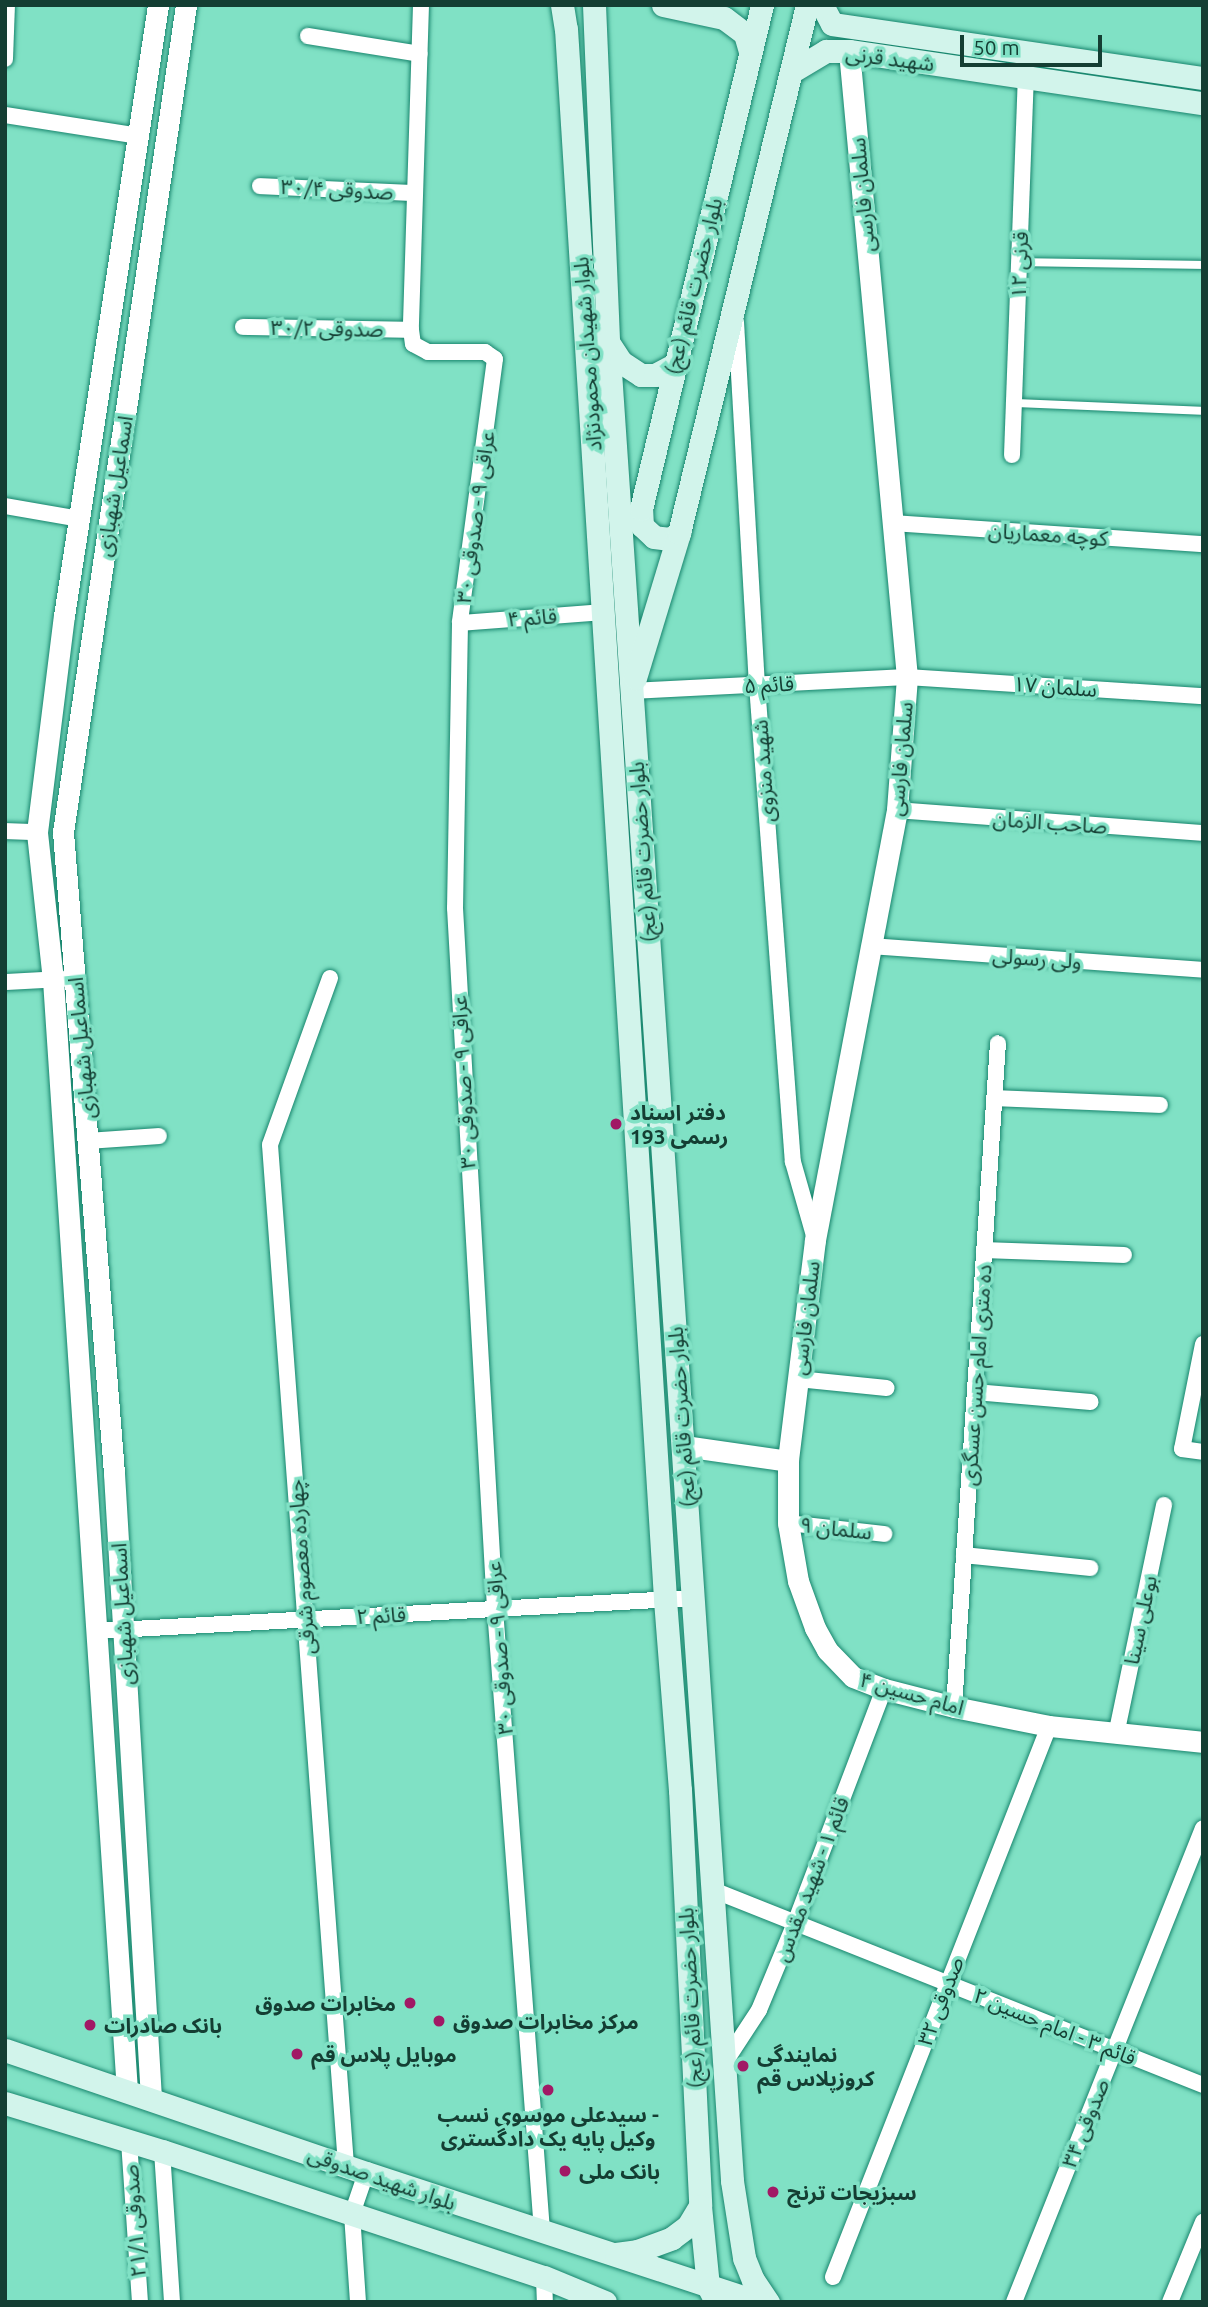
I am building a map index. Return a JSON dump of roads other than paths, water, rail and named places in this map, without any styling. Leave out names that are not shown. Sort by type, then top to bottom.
[{"type":"main road","name":"بلوار شهیدان محمودنژاد","points":[[562,5],[566,29],[609,703]]},
{"type":"main road","name":"بلوار شهیدان محمودنژاد","points":[[594,5],[608,342],[631,691]]},
{"type":"main road","points":[[663,5],[724,18],[745,34],[750,51]]},
{"type":"main road","points":[[724,18],[744,11],[745,5]]},
{"type":"main road","name":"بلوار حضرت قائم (عج)","points":[[679,533],[670,539],[654,537],[642,526],[640,509],[762,5]]},
{"type":"main road","name":"بلوار حضرت قائم (عج)","points":[[768,2302],[753,2280],[744,2258],[732,2181],[631,691],[679,533],[807,5]]},
{"type":"main road","points":[[826,51],[818,41],[827,15]]},
{"type":"main road","name":"شهید قرنی","points":[[827,15],[1203,78]]},
{"type":"main road","name":"شهید قرنی","points":[[791,72],[826,51],[849,51],[1203,103]]},
{"type":"main road","points":[[608,342],[621,362],[641,376],[655,375],[674,365]]},
{"type":"main road","name":"بلوار حضرت قائم (عج)","points":[[609,703],[665,1600],[680,1790],[700,2206],[711,2295]]},
{"type":"main road","name":"بلوار شهید صدوقی","points":[[5,2050],[614,2255],[711,2295],[760,2302]]},
{"type":"main road","name":"بلوار شهید صدوقی","points":[[5,2103],[162,2151],[544,2277],[606,2302]]},
{"type":"main road","points":[[614,2255],[637,2251],[672,2238],[688,2226],[700,2206]]},
{"type":"main road","points":[[711,2295],[744,2258]]},
{"type":"street","points":[[5,59],[7,5]]},
{"type":"street","name":"اسماعیل شهبازی","points":[[127,2091],[53,980],[37,832],[80,519],[158,5]]},
{"type":"street","name":"اسماعیل شهبازی","points":[[151,2098],[123,1630],[63,832],[186,5]]},
{"type":"street","points":[[411,330],[421,5]]},
{"type":"street","points":[[308,36],[420,54]]},
{"type":"street","name":"سلمان فارسی","points":[[788,1461],[815,1240],[897,810],[907,677],[849,51]]},
{"type":"street","name":"قرنی ۱۲","points":[[1012,456],[1026,75]]},
{"type":"street","points":[[5,115],[139,136]]},
{"type":"street","name":"صدوقی ۳۰/۴","points":[[260,186],[415,193]]},
{"type":"street","name":"شهید منزوی","points":[[735,298],[757,685],[793,1162],[815,1240]]},
{"type":"street","name":"صدوقی ۳۰/۲","points":[[243,327],[411,330]]},
{"type":"street","name":"عراقی ۹ - صدوقی ۳۰","points":[[411,330],[414,344],[428,352],[485,352],[495,359],[460,623],[455,908],[495,1609],[542,2231]]},
{"type":"street","points":[[5,506],[80,519]]},
{"type":"street","name":"کوچه معماریان","points":[[893,523],[1203,544]]},
{"type":"street","name":"قائم ۴","points":[[460,623],[603,612]]},
{"type":"street","name":"قائم ۵","points":[[631,691],[907,677]]},
{"type":"street","name":"سلمان ۱۷","points":[[907,677],[1203,696]]},
{"type":"street","name":"صاحب الزمان","points":[[897,810],[1203,833]]},
{"type":"street","points":[[5,831],[37,832]]},
{"type":"street","name":"ولی رسولی","points":[[871,946],[1203,970]]},
{"type":"street","points":[[5,982],[76,978]]},
{"type":"street","name":"چهارده معصوم شرقی","points":[[330,978],[270,1144],[305,1620],[356,2170]]},
{"type":"street","name":"ده متری امام حسن عسگری","points":[[954,1707],[998,1043]]},
{"type":"street","points":[[995,1098],[1160,1105]]},
{"type":"street","points":[[88,1141],[159,1136]]},
{"type":"street","points":[[984,1250],[1124,1255]]},
{"type":"street","points":[[1203,1343],[1182,1449],[1203,1452]]},
{"type":"street","points":[[798,1379],[887,1388]]},
{"type":"street","points":[[975,1392],[1091,1402]]},
{"type":"street","points":[[684,1446],[788,1461]]},
{"type":"street","name":"امام حسین ۴","points":[[788,1461],[788,1523],[798,1581],[815,1628],[828,1650],[853,1677],[884,1689],[954,1707],[1049,1726],[1116,1735],[1203,1741]]},
{"type":"street","name":"بوعلی سینا","points":[[1116,1735],[1164,1505]]},
{"type":"street","name":"سلمان ۹","points":[[788,1523],[884,1534]]},
{"type":"street","points":[[964,1555],[1090,1568]]},
{"type":"street","name":"قائم ۲","points":[[97,1631],[693,1598]]},
{"type":"street","name":"قائم ۱ - شهید مقدس","points":[[725,2062],[759,2010],[884,1689]]},
{"type":"street","name":"صدوقی ۳۲","points":[[833,2277],[1049,1726]]},
{"type":"street","name":"صدوقی ۳۴","points":[[1014,2302],[1203,1828]]},
{"type":"street","name":"قائم ۳ - امام حسین ۲","points":[[713,1890],[1203,2085]]},
{"type":"street","name":"صدوقی ۲۱/۱","points":[[129,2141],[140,2302]]},
{"type":"street","name":"صدوقی ۲۱/۱","points":[[162,2151],[172,2302]]},
{"type":"street","points":[[356,2170],[352,2214],[358,2302]]},
{"type":"street","points":[[1170,2302],[1203,2222]]},
{"type":"street","points":[[544,2277],[545,2302]]},
{"type":"lane","points":[[1019,262],[1203,265]]},
{"type":"lane","points":[[1014,403],[1203,411]]},
{"type":"place","name":"دفتر اسناد رسمی 193","points":[[616,1124]]},
{"type":"place","name":"مخابرات صدوق","points":[[410,2003]]},
{"type":"place","name":"مرکز مخابرات صدوق","points":[[439,2021]]},
{"type":"place","name":"بانک صادرات","points":[[90,2025]]},
{"type":"place","name":"موبایل پلاس قم","points":[[297,2054]]},
{"type":"place","name":"نمایندگی کروزپلاس قم","points":[[743,2066]]},
{"type":"place","name":"سیدعلی موسوی نسب - وکیل پایه یک دادگستری","points":[[548,2090]]},
{"type":"place","name":"بانک ملی","points":[[565,2171]]},
{"type":"place","name":"سبزیجات ترنج","points":[[773,2192]]}]
